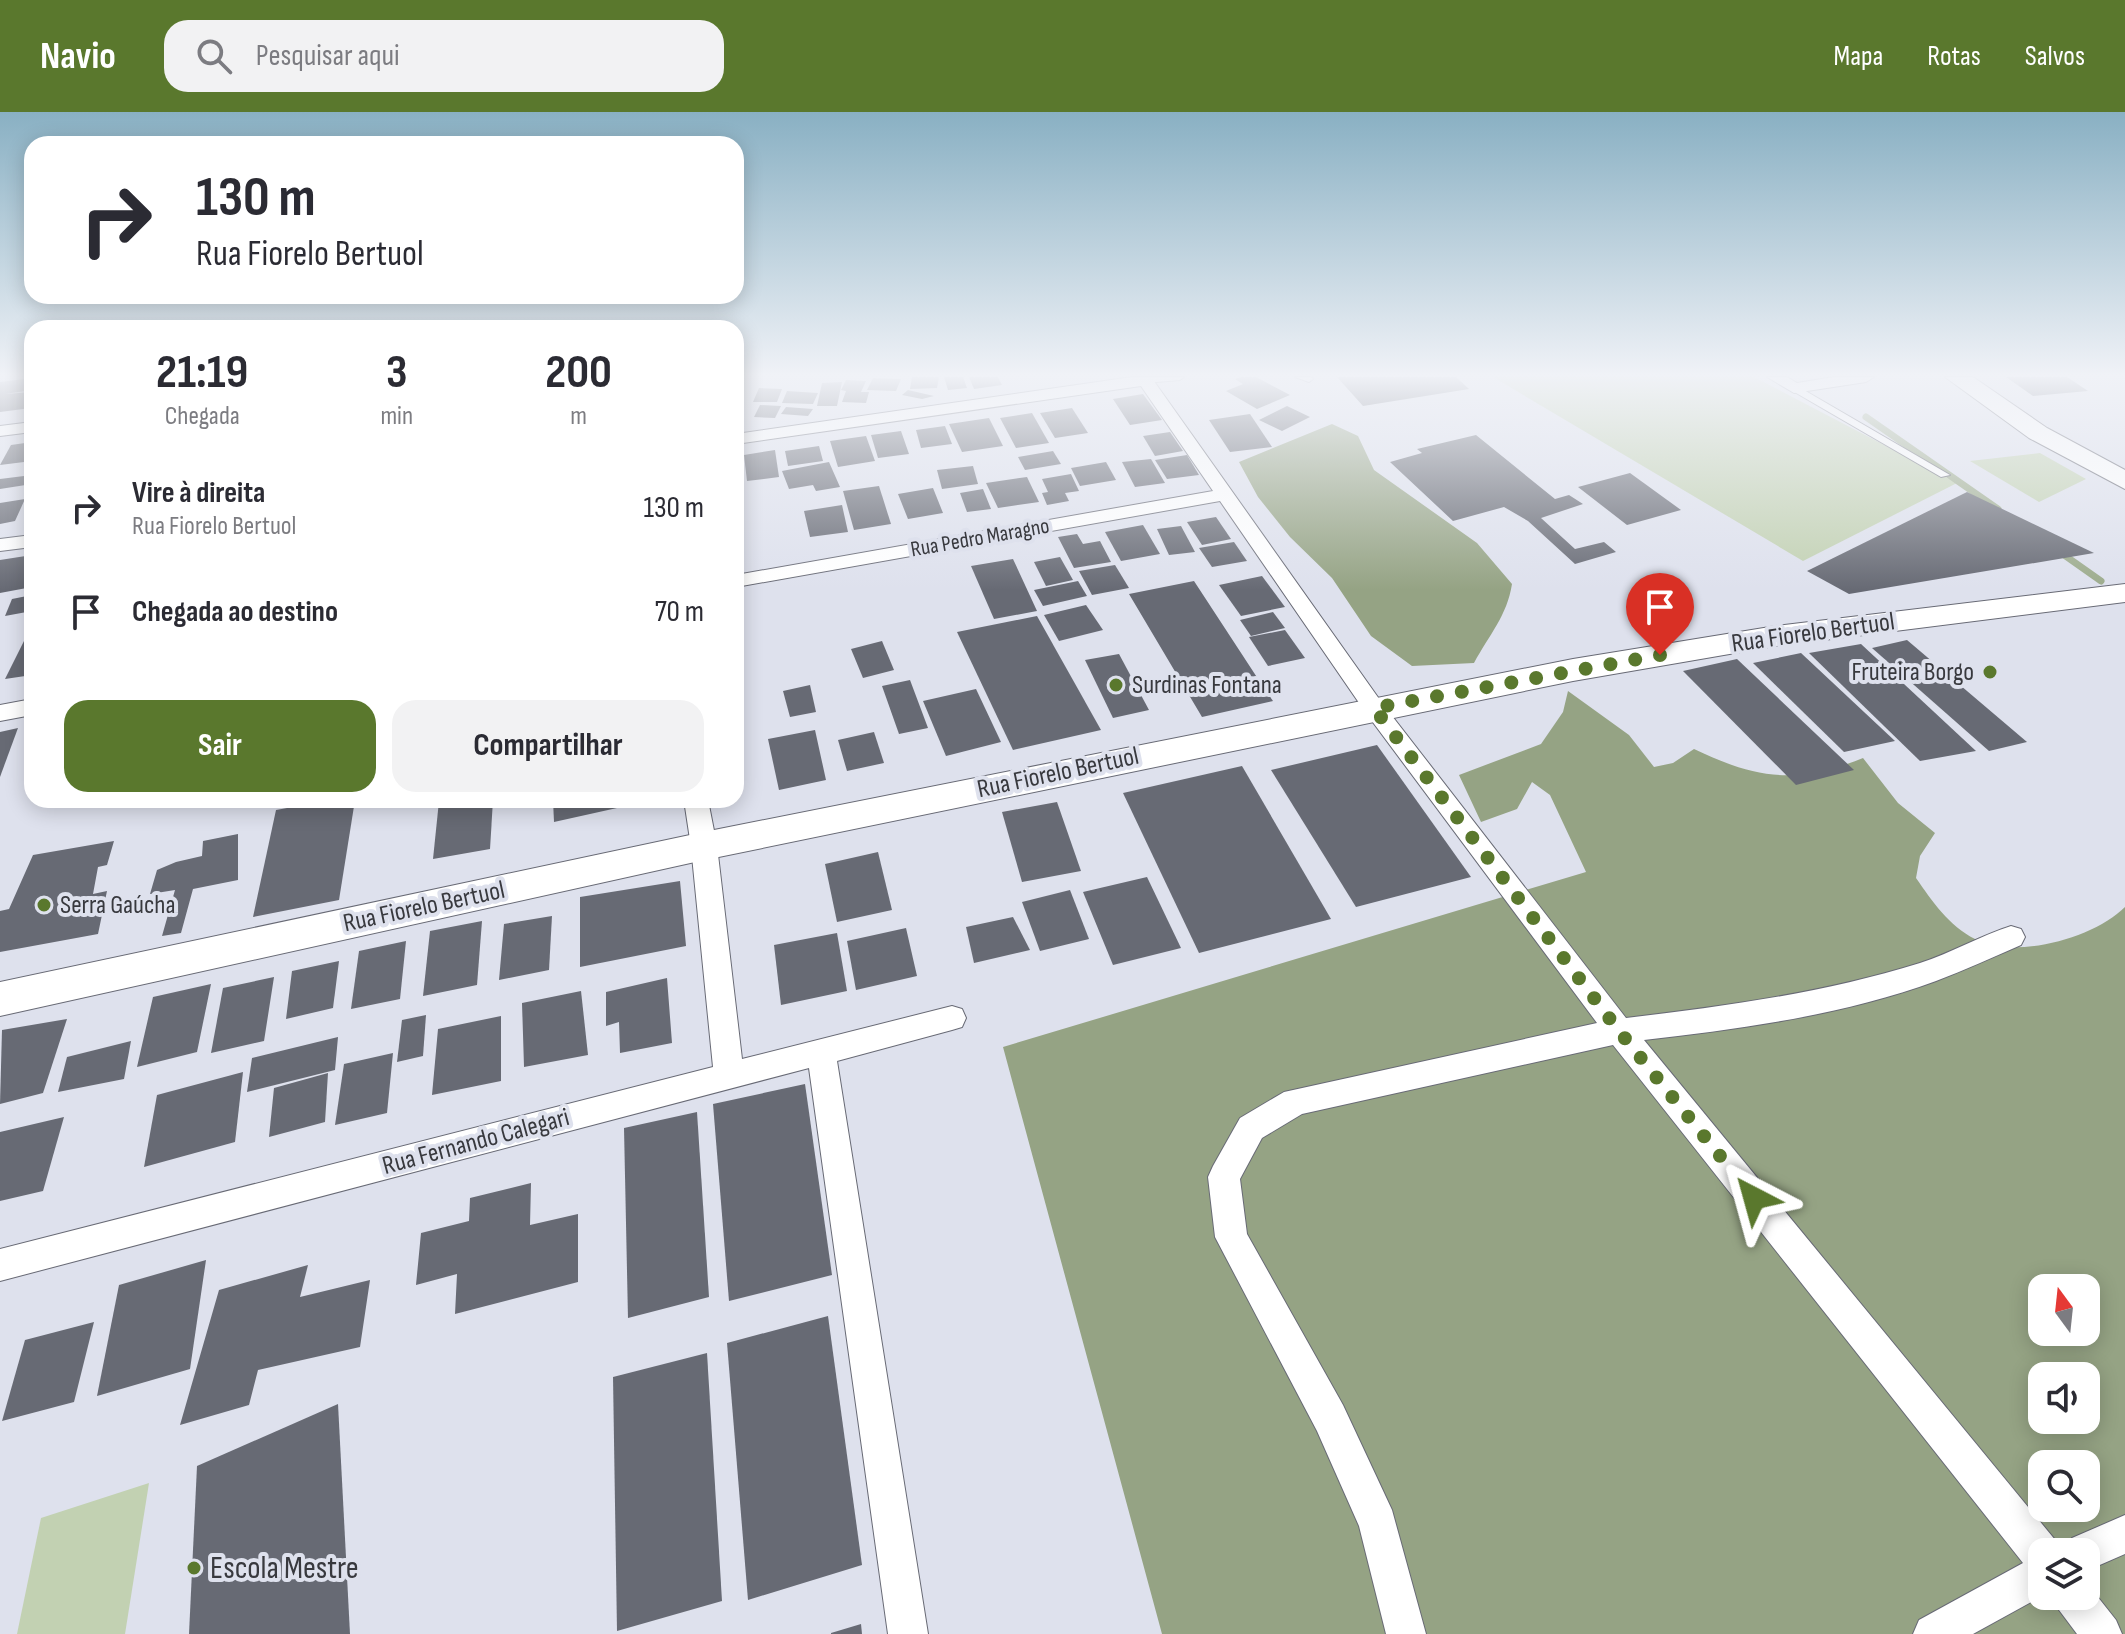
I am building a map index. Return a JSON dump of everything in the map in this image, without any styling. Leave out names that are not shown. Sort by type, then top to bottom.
[{"type":"main road","points":[[2065,448],[2125,481]]},
{"type":"main road","name":"Rua Fiorelo Bertuol","points":[[0,999],[704,846],[1374,708],[1776,636],[2125,593]]},
{"type":"street","points":[[1193,448],[1374,708],[1619,1031],[2028,1538]]},
{"type":"street","name":"Rua Pedro Maragno","points":[[744,580],[1225,494]]},
{"type":"street","points":[[0,545],[24,542]]},
{"type":"street","points":[[0,713],[24,708]]},
{"type":"street","points":[[697,808],[729,1076]]},
{"type":"street","points":[[1406,1634],[1378,1524],[1330,1418],[1231,1237],[1224,1177],[1251,1128],[1295,1102],[1619,1031],[1747,1016],[1834,998],[1928,972],[2011,937]]},
{"type":"street","name":"Rua Fernando Calegari","points":[[0,1265],[952,1018]]},
{"type":"street","points":[[821,1052],[908,1634]]},
{"type":"street","points":[[2100,1546],[2125,1534]]},
{"type":"street","points":[[1933,1634],[2028,1582]]},
{"type":"street","points":[[2084,1610],[2102,1634]]},
{"type":"lane","points":[[1898,448],[1945,475]]},
{"type":"green space","points":[[1273,448],[1364,448],[1374,470],[1477,543],[1512,584],[1502,616],[1474,663],[1412,666],[1371,636],[1332,578],[1290,537],[1258,497],[1239,462]]},
{"type":"green space","points":[[1613,448],[1890,448],[1957,483],[1803,561]]},
{"type":"green space","points":[[2040,453],[2086,479],[2039,502],[1970,461]]},
{"type":"green space","points":[[1568,691],[1629,735],[1654,767],[1673,763],[1694,749],[1738,767],[1777,775],[1817,772],[1863,758],[1898,803],[1935,833],[1920,856],[1916,878],[1949,920],[1966,934],[1992,945],[2032,946],[2075,936],[2094,928],[2125,907],[2125,1634],[1162,1634],[1003,1047],[1586,872],[1550,795],[1532,782],[1517,809],[1481,822],[1459,775],[1541,744],[1563,712]]},
{"type":"green space","points":[[149,1483],[125,1634],[17,1634],[41,1518]]},
{"type":"building","points":[[9,448],[24,448],[24,462],[0,465]]},
{"type":"building","points":[[820,448],[823,461],[788,466],[785,451]]},
{"type":"building","points":[[832,448],[870,448],[875,461],[838,467]]},
{"type":"building","points":[[875,448],[907,448],[909,454],[878,458]]},
{"type":"building","points":[[960,448],[989,448],[962,452]]},
{"type":"building","points":[[1150,448],[1181,448],[1183,451],[1155,456]]},
{"type":"building","points":[[1227,448],[1263,448],[1230,452]]},
{"type":"building","points":[[1492,448],[1555,499],[1569,495],[1583,504],[1541,518],[1575,549],[1604,542],[1616,552],[1575,564],[1528,521],[1504,507],[1453,521],[1390,462],[1422,453],[1417,449]]},
{"type":"building","points":[[775,450],[779,477],[747,481],[744,455]]},
{"type":"building","points":[[1053,451],[1061,464],[1025,470],[1018,457]]},
{"type":"building","points":[[1187,455],[1199,475],[1167,479],[1155,460]]},
{"type":"building","points":[[1151,459],[1165,483],[1135,487],[1122,462]]},
{"type":"building","points":[[829,462],[840,487],[816,491],[813,485],[789,489],[782,471]]},
{"type":"building","points":[[1106,462],[1116,480],[1080,486],[1071,468]]},
{"type":"building","points":[[973,466],[978,484],[942,489],[937,470]]},
{"type":"building","points":[[1630,473],[1681,510],[1627,525],[1578,487]]},
{"type":"building","points":[[1071,474],[1079,491],[1065,493],[1069,501],[1047,505],[1042,493],[1048,492],[1042,479]]},
{"type":"building","points":[[24,476],[24,485],[0,489],[0,479]]},
{"type":"building","points":[[1027,477],[1039,502],[998,508],[986,483]]},
{"type":"building","points":[[879,486],[891,524],[854,530],[843,491]]},
{"type":"building","points":[[933,488],[943,513],[908,519],[898,494]]},
{"type":"building","points":[[983,489],[991,509],[967,512],[960,493]]},
{"type":"building","points":[[1967,492],[2094,553],[1849,594],[1807,571]]},
{"type":"building","points":[[24,499],[15,521],[0,524],[0,503]]},
{"type":"building","points":[[842,505],[848,532],[810,537],[804,511]]},
{"type":"building","points":[[1216,517],[1231,539],[1202,545],[1187,522]]},
{"type":"building","points":[[1143,525],[1160,554],[1121,561],[1105,532]]},
{"type":"building","points":[[1181,526],[1195,552],[1169,555],[1157,529]]},
{"type":"building","points":[[1077,534],[1083,544],[1100,541],[1111,562],[1074,568],[1058,537]]},
{"type":"building","points":[[1234,542],[1247,561],[1212,567],[1199,548]]},
{"type":"building","points":[[24,556],[24,588],[0,593],[0,560]]},
{"type":"building","points":[[1060,557],[1073,580],[1046,586],[1034,562]]},
{"type":"building","points":[[1013,559],[1037,611],[994,619],[971,566]]},
{"type":"building","points":[[1115,565],[1129,588],[1092,595],[1079,571]]},
{"type":"building","points":[[1262,576],[1285,607],[1241,616],[1219,585]]},
{"type":"building","points":[[1078,581],[1087,596],[1043,606],[1034,590]]},
{"type":"building","points":[[1194,581],[1273,701],[1202,717],[1129,594]]},
{"type":"building","points":[[24,597],[24,612],[5,616],[12,599]]},
{"type":"building","points":[[1086,605],[1103,630],[1059,641],[1044,615]]},
{"type":"building","points":[[1273,612],[1285,628],[1251,636],[1240,620]]},
{"type":"building","points":[[1037,616],[1101,730],[1013,750],[957,632]]},
{"type":"building","points":[[1285,630],[1305,658],[1268,666],[1249,637]]},
{"type":"building","points":[[1907,640],[2027,742],[1989,751],[1872,648]]},
{"type":"building","points":[[24,641],[24,676],[5,679]]},
{"type":"building","points":[[882,641],[894,670],[863,678],[851,649]]},
{"type":"building","points":[[1861,644],[1976,751],[1920,761],[1809,653]]},
{"type":"building","points":[[1801,653],[1895,741],[1844,752],[1753,663]]},
{"type":"building","name":"Surdinas Fontana","points":[[1119,654],[1149,710],[1113,718],[1085,660]]},
{"type":"building","points":[[1737,659],[1854,770],[1796,785],[1683,671]]},
{"type":"building","points":[[910,680],[928,728],[899,734],[882,686]]},
{"type":"building","points":[[810,685],[816,712],[790,717],[783,691]]},
{"type":"building","points":[[976,689],[1001,742],[946,756],[923,701]]},
{"type":"building","points":[[18,728],[0,777],[0,732]]},
{"type":"building","points":[[815,730],[826,780],[779,790],[768,739]]},
{"type":"building","points":[[874,732],[884,763],[847,771],[838,740]]},
{"type":"building","points":[[1377,745],[1471,877],[1356,907],[1271,770]]},
{"type":"building","points":[[1242,766],[1331,919],[1199,953],[1123,793]]},
{"type":"building","points":[[1057,802],[1081,871],[1022,882],[1002,812]]},
{"type":"building","points":[[354,808],[339,900],[253,917],[276,810]]},
{"type":"building","points":[[438,808],[493,808],[490,849],[433,859]]},
{"type":"building","points":[[553,808],[617,808],[554,822]]},
{"type":"building","points":[[238,834],[238,880],[193,889],[181,933],[162,936],[175,890],[150,894],[157,870],[202,856],[203,841]]},
{"type":"building","points":[[114,841],[107,865],[98,867],[93,894],[107,891],[98,934],[0,952],[0,911],[9,909],[33,855]]},
{"type":"building","points":[[878,852],[892,910],[837,922],[825,864]]},
{"type":"building","points":[[1147,877],[1181,948],[1113,965],[1083,892]]},
{"type":"building","points":[[680,881],[686,946],[580,967],[580,897]]},
{"type":"building","points":[[1070,890],[1089,939],[1040,951],[1022,902]]},
{"type":"building","points":[[552,916],[549,970],[499,980],[504,924]]},
{"type":"building","points":[[1013,917],[1030,950],[974,963],[966,927]]},
{"type":"building","points":[[482,921],[477,985],[423,996],[430,931]]},
{"type":"building","points":[[906,928],[917,976],[856,990],[847,941]]},
{"type":"building","points":[[837,933],[847,991],[781,1005],[774,945]]},
{"type":"building","points":[[406,941],[400,999],[351,1009],[359,951]]},
{"type":"building","points":[[339,961],[333,1008],[286,1019],[292,971]]},
{"type":"building","points":[[274,977],[264,1041],[211,1053],[223,988]]},
{"type":"building","points":[[667,978],[672,1043],[620,1053],[619,1022],[606,1026],[606,992]]},
{"type":"building","points":[[211,984],[197,1052],[137,1067],[153,997]]},
{"type":"building","points":[[581,991],[588,1055],[524,1067],[522,1003]]},
{"type":"building","points":[[426,1015],[423,1056],[397,1062],[402,1020]]},
{"type":"building","points":[[501,1016],[501,1081],[432,1095],[438,1029]]},
{"type":"building","points":[[67,1019],[43,1093],[0,1104],[2,1030]]},
{"type":"building","points":[[338,1037],[335,1070],[247,1092],[252,1058]]},
{"type":"building","points":[[131,1041],[124,1079],[58,1092],[67,1057]]},
{"type":"building","points":[[393,1053],[387,1113],[335,1125],[344,1064]]},
{"type":"building","points":[[243,1072],[235,1142],[144,1167],[157,1095]]},
{"type":"building","points":[[328,1073],[325,1122],[269,1137],[274,1088]]},
{"type":"building","points":[[805,1084],[832,1275],[729,1301],[713,1104]]},
{"type":"building","points":[[697,1112],[709,1297],[628,1318],[624,1128]]},
{"type":"building","points":[[64,1117],[43,1191],[0,1201],[0,1132]]},
{"type":"building","points":[[531,1183],[530,1225],[578,1214],[578,1282],[455,1314],[457,1274],[416,1285],[421,1233],[469,1221],[470,1198]]},
{"type":"building","points":[[206,1260],[190,1369],[97,1396],[119,1285]]},
{"type":"building","points":[[308,1265],[300,1297],[370,1280],[360,1347],[258,1370],[249,1405],[180,1425],[219,1290]]},
{"type":"building","points":[[828,1316],[862,1565],[748,1600],[727,1343]]},
{"type":"building","points":[[94,1322],[74,1402],[2,1421],[25,1340]]},
{"type":"building","points":[[707,1353],[722,1601],[617,1631],[613,1377]]},
{"type":"building","points":[[338,1404],[350,1634],[189,1634],[197,1466]]},
{"type":"building","points":[[861,1624],[862,1634],[831,1634],[831,1633]]},
{"type":"waterway","points":[[1911,448],[1998,509]]},
{"type":"waterway","points":[[2057,550],[2101,581]]},
{"type":"place","name":"Fruteira Borgo","points":[[1990,672]]},
{"type":"place","name":"Surdinas Fontana","points":[[1116,685]]},
{"type":"place","name":"Serra Gaúcha","points":[[44,905]]},
{"type":"place","name":"Escola Mestre","points":[[194,1568]]},
{"type":"route","points":[[1660,655],[1374,708],[1619,1031],[1754,1198]]}]
